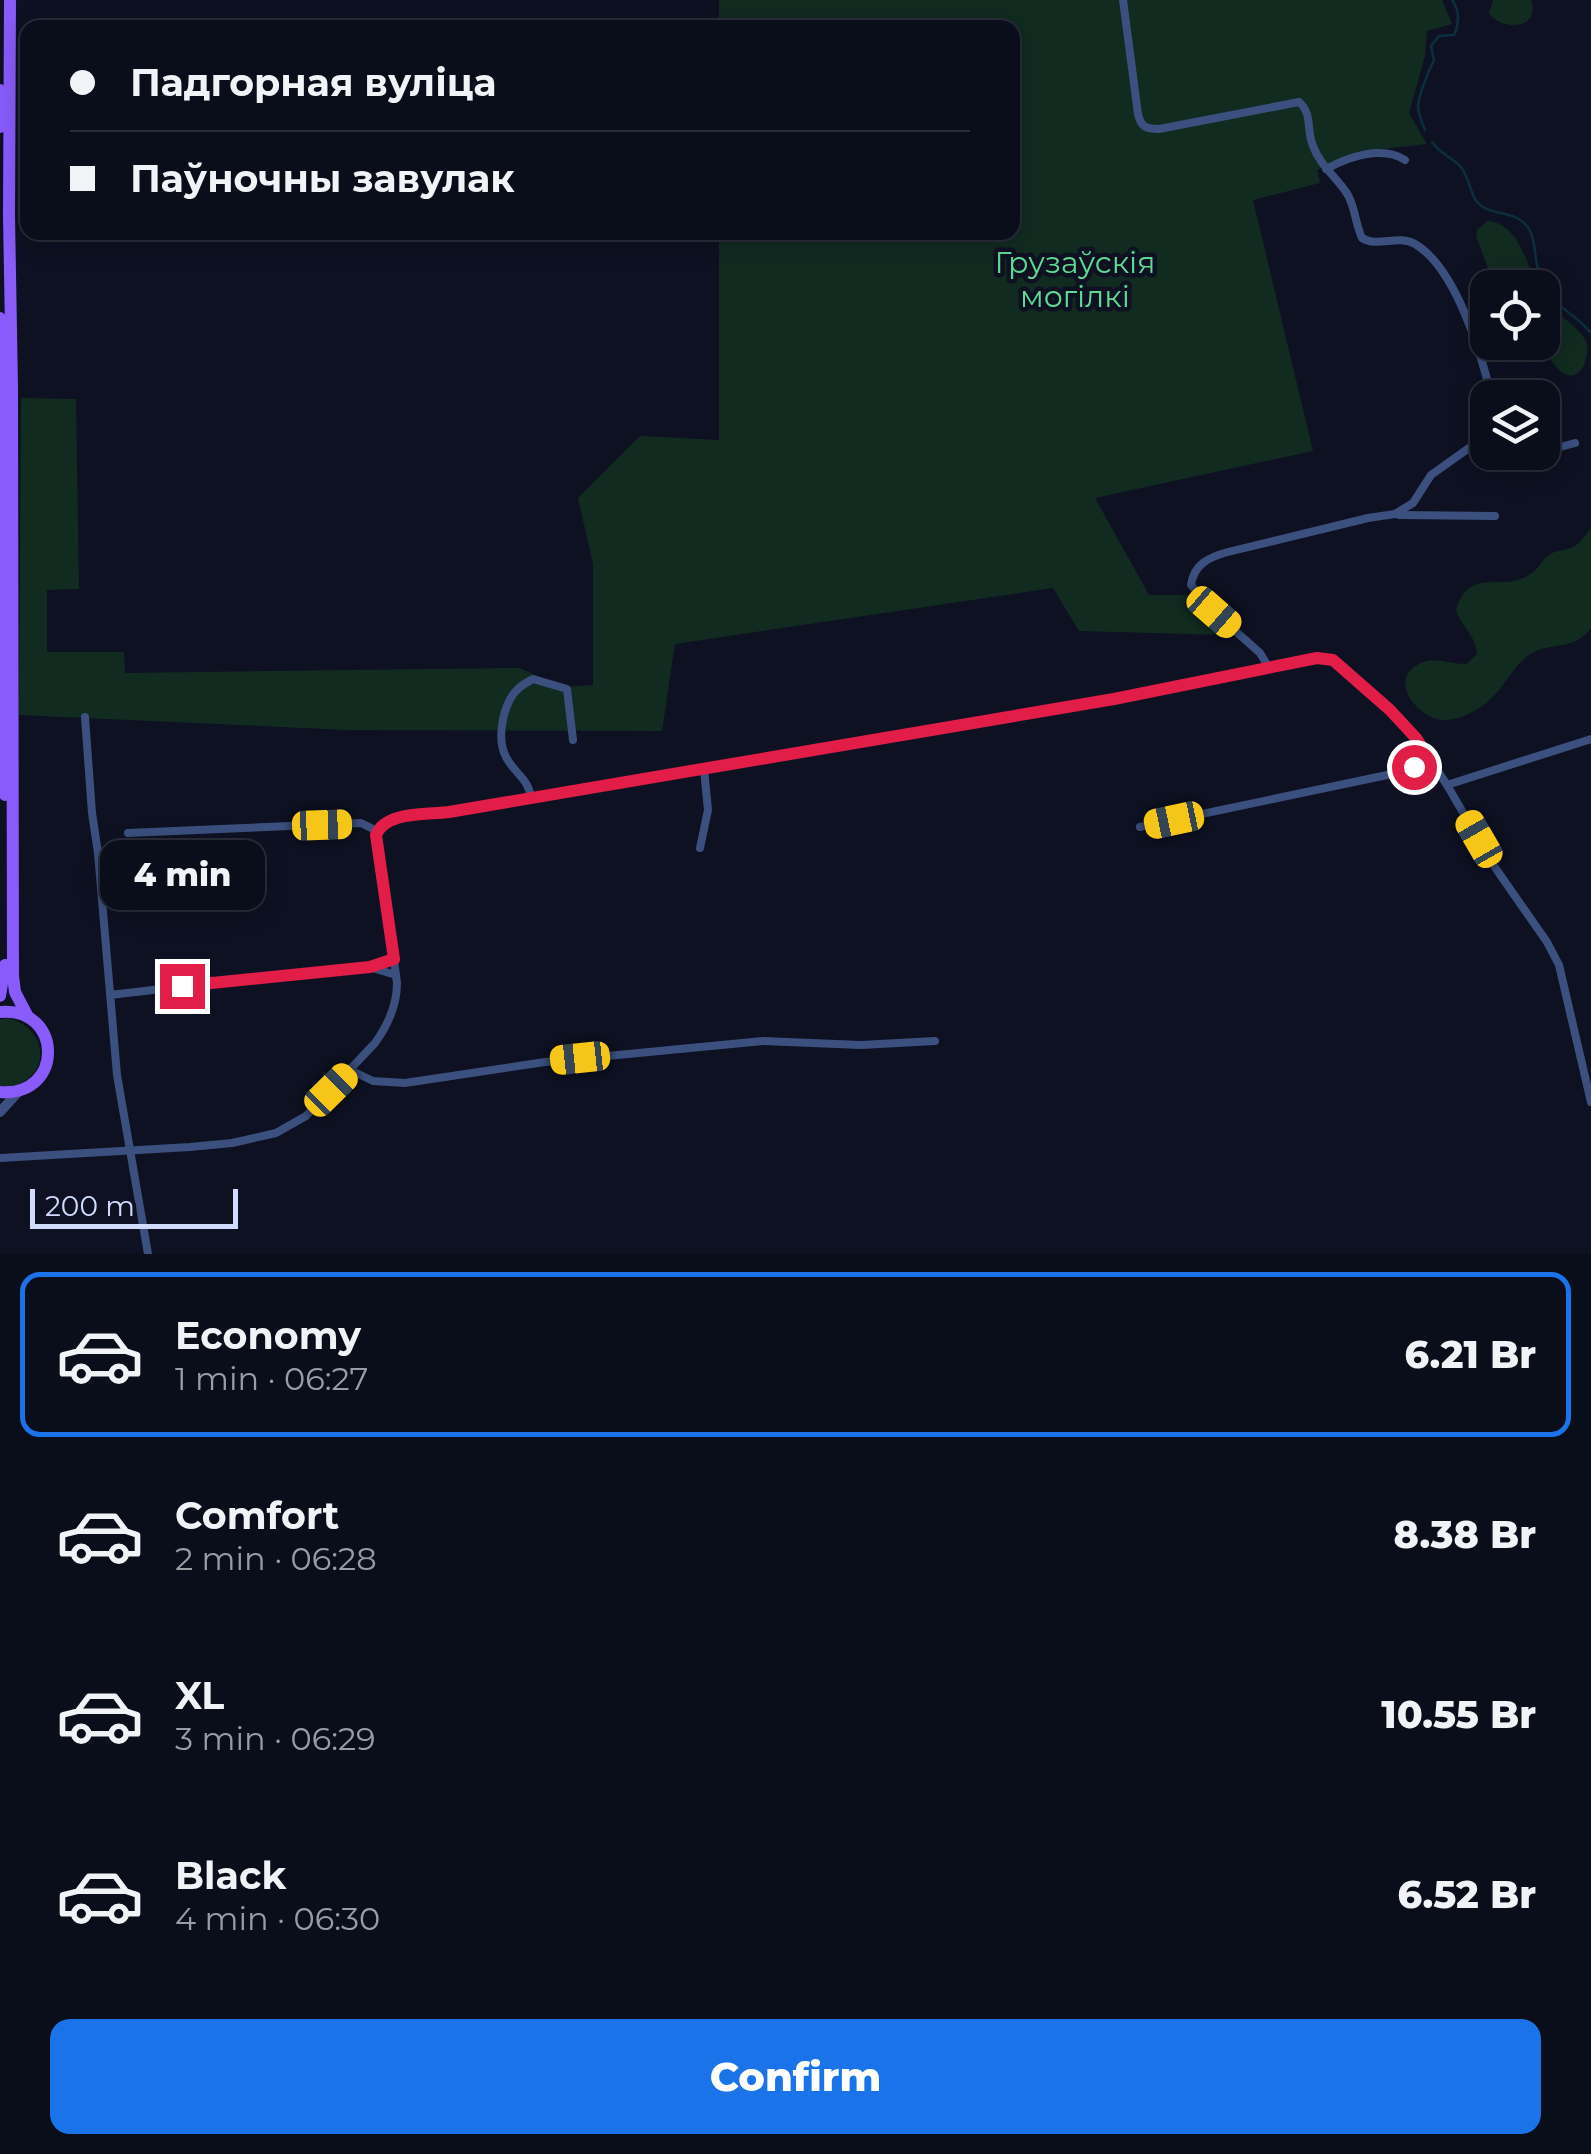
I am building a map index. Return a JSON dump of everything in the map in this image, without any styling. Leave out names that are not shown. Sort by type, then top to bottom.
[{"type":"main road","points":[[0,1092],[19,1091],[32,1085],[41,1076],[48,1057],[46,1037],[28,1016],[13,976],[10,0]]},
{"type":"main road","points":[[0,90],[0,127]]},
{"type":"main road","points":[[0,318],[6,917],[5,976],[0,996]]},
{"type":"main road","points":[[0,1012],[28,1016]]},
{"type":"street","points":[[1123,0],[1142,126],[1159,129],[1300,102],[1308,112],[1310,140],[1323,165],[1349,196],[1362,238],[1372,242],[1412,242],[1425,252],[1442,272],[1465,314],[1487,380]]},
{"type":"street","points":[[1323,165],[1389,153],[1405,160]]},
{"type":"street","points":[[1560,448],[1574,444]]},
{"type":"street","points":[[1394,514],[1413,503],[1438,469],[1470,447]]},
{"type":"street","points":[[1269,668],[1264,658],[1191,585],[1200,565],[1208,559],[1394,514],[1495,516]]},
{"type":"street","points":[[0,1158],[232,1142],[276,1134],[306,1116],[384,1032],[397,995],[377,830],[383,823],[1114,699],[1317,658],[1333,660],[1406,726],[1554,954],[1591,1102]]},
{"type":"street","points":[[531,798],[530,788],[506,758],[503,747],[506,710],[518,688],[533,679],[567,690],[573,740]]},
{"type":"street","points":[[85,717],[117,1075],[148,1254]]},
{"type":"street","points":[[1447,785],[1591,738]]},
{"type":"street","points":[[1140,827],[1392,774],[1429,759]]},
{"type":"street","points":[[700,848],[708,810],[704,770]]},
{"type":"street","points":[[128,833],[362,823],[377,830]]},
{"type":"street","points":[[110,995],[394,966]]},
{"type":"street","points":[[370,967],[394,966]]},
{"type":"street","points":[[350,1070],[374,1081],[405,1083],[545,1062],[763,1041],[935,1041]]},
{"type":"street","points":[[0,1112],[19,1091]]},
{"type":"green space","name":"Грузаўскія могілкі","points":[[719,0],[1442,0],[1452,24],[1427,31],[1425,56],[1409,113],[1427,144],[1356,152],[1317,170],[1320,183],[1253,200],[1313,451],[1095,498],[1149,595],[1187,595],[1224,635],[1079,631],[1053,588],[675,644],[662,731],[346,730],[19,715],[21,398],[76,399],[79,589],[47,590],[47,652],[124,652],[125,673],[519,668],[564,687],[593,685],[593,564],[578,498],[640,436],[719,440],[719,240],[1020,240],[1020,20],[719,20]]},
{"type":"green space","points":[[1493,0],[1531,0],[1530,17],[1519,25],[1495,20],[1489,14]]},
{"type":"green space","points":[[1487,221],[1506,228],[1530,270],[1489,270],[1477,230]]},
{"type":"green space","points":[[1560,315],[1587,343],[1587,354],[1585,364],[1575,375],[1560,371],[1552,361],[1560,360]]},
{"type":"green space","points":[[1591,528],[1591,628],[1584,636],[1529,655],[1491,699],[1463,716],[1448,720],[1424,713],[1409,697],[1406,678],[1411,670],[1432,660],[1467,664],[1477,654],[1456,610],[1469,588],[1529,575],[1552,553],[1575,546]]},
{"type":"green space","points":[[8,1018],[34,1035],[40,1058],[28,1078],[0,1086],[0,1020]]},
{"type":"waterway","points":[[1425,130],[1419,101],[1434,60],[1431,46],[1439,36],[1454,35],[1456,31],[1457,13],[1452,0]]},
{"type":"waterway","points":[[1432,142],[1461,167],[1477,202],[1526,225],[1533,240],[1539,275],[1547,290],[1591,333]]},
{"type":"route","points":[[182,986],[370,967],[394,959],[376,835],[388,820],[972,724],[1317,658],[1333,660],[1406,726],[1429,759],[1414,767]]}]
